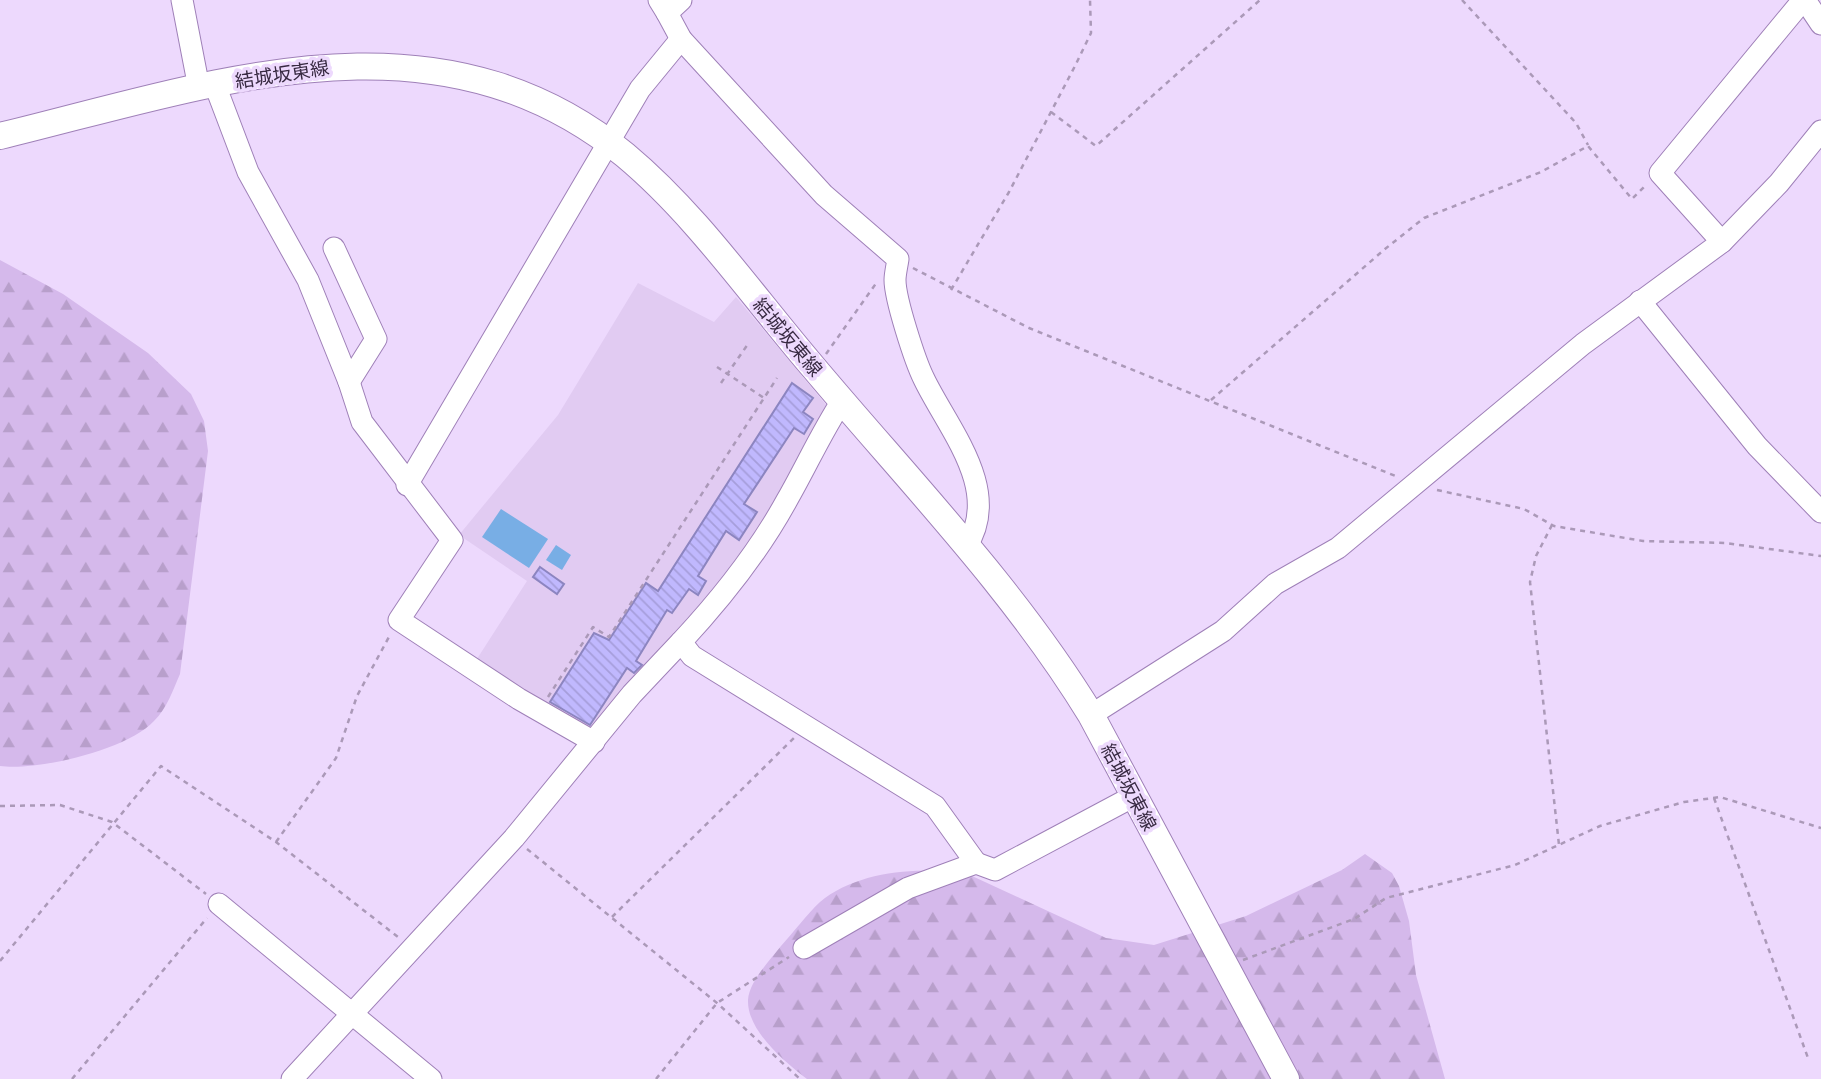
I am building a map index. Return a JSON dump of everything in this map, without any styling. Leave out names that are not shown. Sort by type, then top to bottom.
[{"type":"main road","name":"結城坂東線","points":[[0,136],[207,86],[312,66],[357,64],[469,75],[525,96],[578,123],[610,144],[673,201],[1038,634],[1091,715],[1286,1079]]},
{"type":"street","points":[[182,0],[207,86],[248,172],[308,280],[362,422],[407,485],[447,530],[452,540],[399,620],[519,699],[594,742]]},
{"type":"street","points":[[1722,242],[1660,173],[1804,0],[1821,24]]},
{"type":"street","points":[[669,4],[681,39],[824,195],[896,258],[895,282],[924,379],[951,423],[978,494],[979,514],[975,533],[966,547]]},
{"type":"street","points":[[407,485],[640,89],[681,39]]},
{"type":"street","points":[[1091,715],[1223,631],[1275,584],[1338,548],[1417,485],[1583,344],[1722,242],[1779,183],[1821,131]]},
{"type":"street","points":[[334,248],[376,338],[349,382]]},
{"type":"street","points":[[1640,301],[1758,446],[1821,512]]},
{"type":"street","points":[[292,1079],[514,838],[632,694],[742,573],[787,501],[824,429],[842,401]]},
{"type":"street","points":[[681,642],[692,656],[935,806],[976,863],[995,870],[1134,796]]},
{"type":"street","points":[[804,948],[908,888],[976,863]]},
{"type":"street","points":[[219,904],[430,1079]]},
{"type":"path","points":[[951,290],[1009,192],[1091,33],[1090,0]]},
{"type":"path","points":[[1051,112],[1096,146],[1260,0]]},
{"type":"path","points":[[1462,0],[1576,123],[1588,146],[1632,199],[1660,173]]},
{"type":"path","points":[[1212,400],[1385,248],[1424,218],[1541,172],[1588,146]]},
{"type":"path","points":[[815,369],[896,258],[951,290],[1029,328],[1417,485],[1524,509],[1552,525],[1643,541],[1725,543],[1821,556]]},
{"type":"path","points":[[721,383],[748,344]]},
{"type":"path","points":[[717,367],[764,398]]},
{"type":"path","points":[[547,698],[593,627],[609,637],[777,378]]},
{"type":"path","points":[[1552,525],[1536,556],[1530,582],[1559,845]]},
{"type":"path","points":[[276,842],[336,758],[357,695],[399,620]]},
{"type":"path","points":[[611,917],[807,725]]},
{"type":"path","points":[[0,961],[112,822],[161,766],[276,842],[411,948]]},
{"type":"path","points":[[1714,798],[1808,1058]]},
{"type":"path","points":[[1226,967],[1354,919],[1386,898],[1515,865],[1600,826],[1684,802],[1714,798],[1821,828]]},
{"type":"path","points":[[0,806],[60,805],[112,822],[219,904],[72,1079]]},
{"type":"path","points":[[514,838],[717,1003],[800,1079]]},
{"type":"path","points":[[656,1079],[717,1003],[804,948]]},
{"type":"shaded area","points":[[638,283],[714,322],[736,297],[827,406],[791,480],[734,565],[593,735],[475,662],[527,581],[459,535],[558,415]]},
{"type":"green space","points":[[0,260],[63,294],[148,353],[191,394],[204,421],[208,451],[180,674],[166,705],[154,721],[124,741],[58,762],[16,767],[0,766]]},
{"type":"green space","points":[[1365,854],[1392,873],[1399,886],[1409,921],[1416,975],[1445,1079],[807,1079],[769,1045],[749,1012],[749,993],[756,979],[810,912],[836,891],[872,877],[913,871],[972,876],[1106,938],[1154,945],[1246,916],[1342,870]]},
{"type":"water","points":[[501,509],[548,539],[529,568],[482,537]]},
{"type":"water","points":[[556,545],[571,555],[562,570],[546,560]]},
{"type":"building","points":[[792,383],[813,398],[803,412],[813,419],[804,434],[794,428],[744,504],[757,512],[739,540],[726,531],[698,576],[706,581],[698,595],[689,589],[672,613],[667,610],[636,661],[642,665],[634,673],[627,668],[590,725],[550,702],[594,633],[609,640],[646,583],[658,591]]},
{"type":"building","points":[[540,567],[564,584],[557,594],[533,577]]}]
